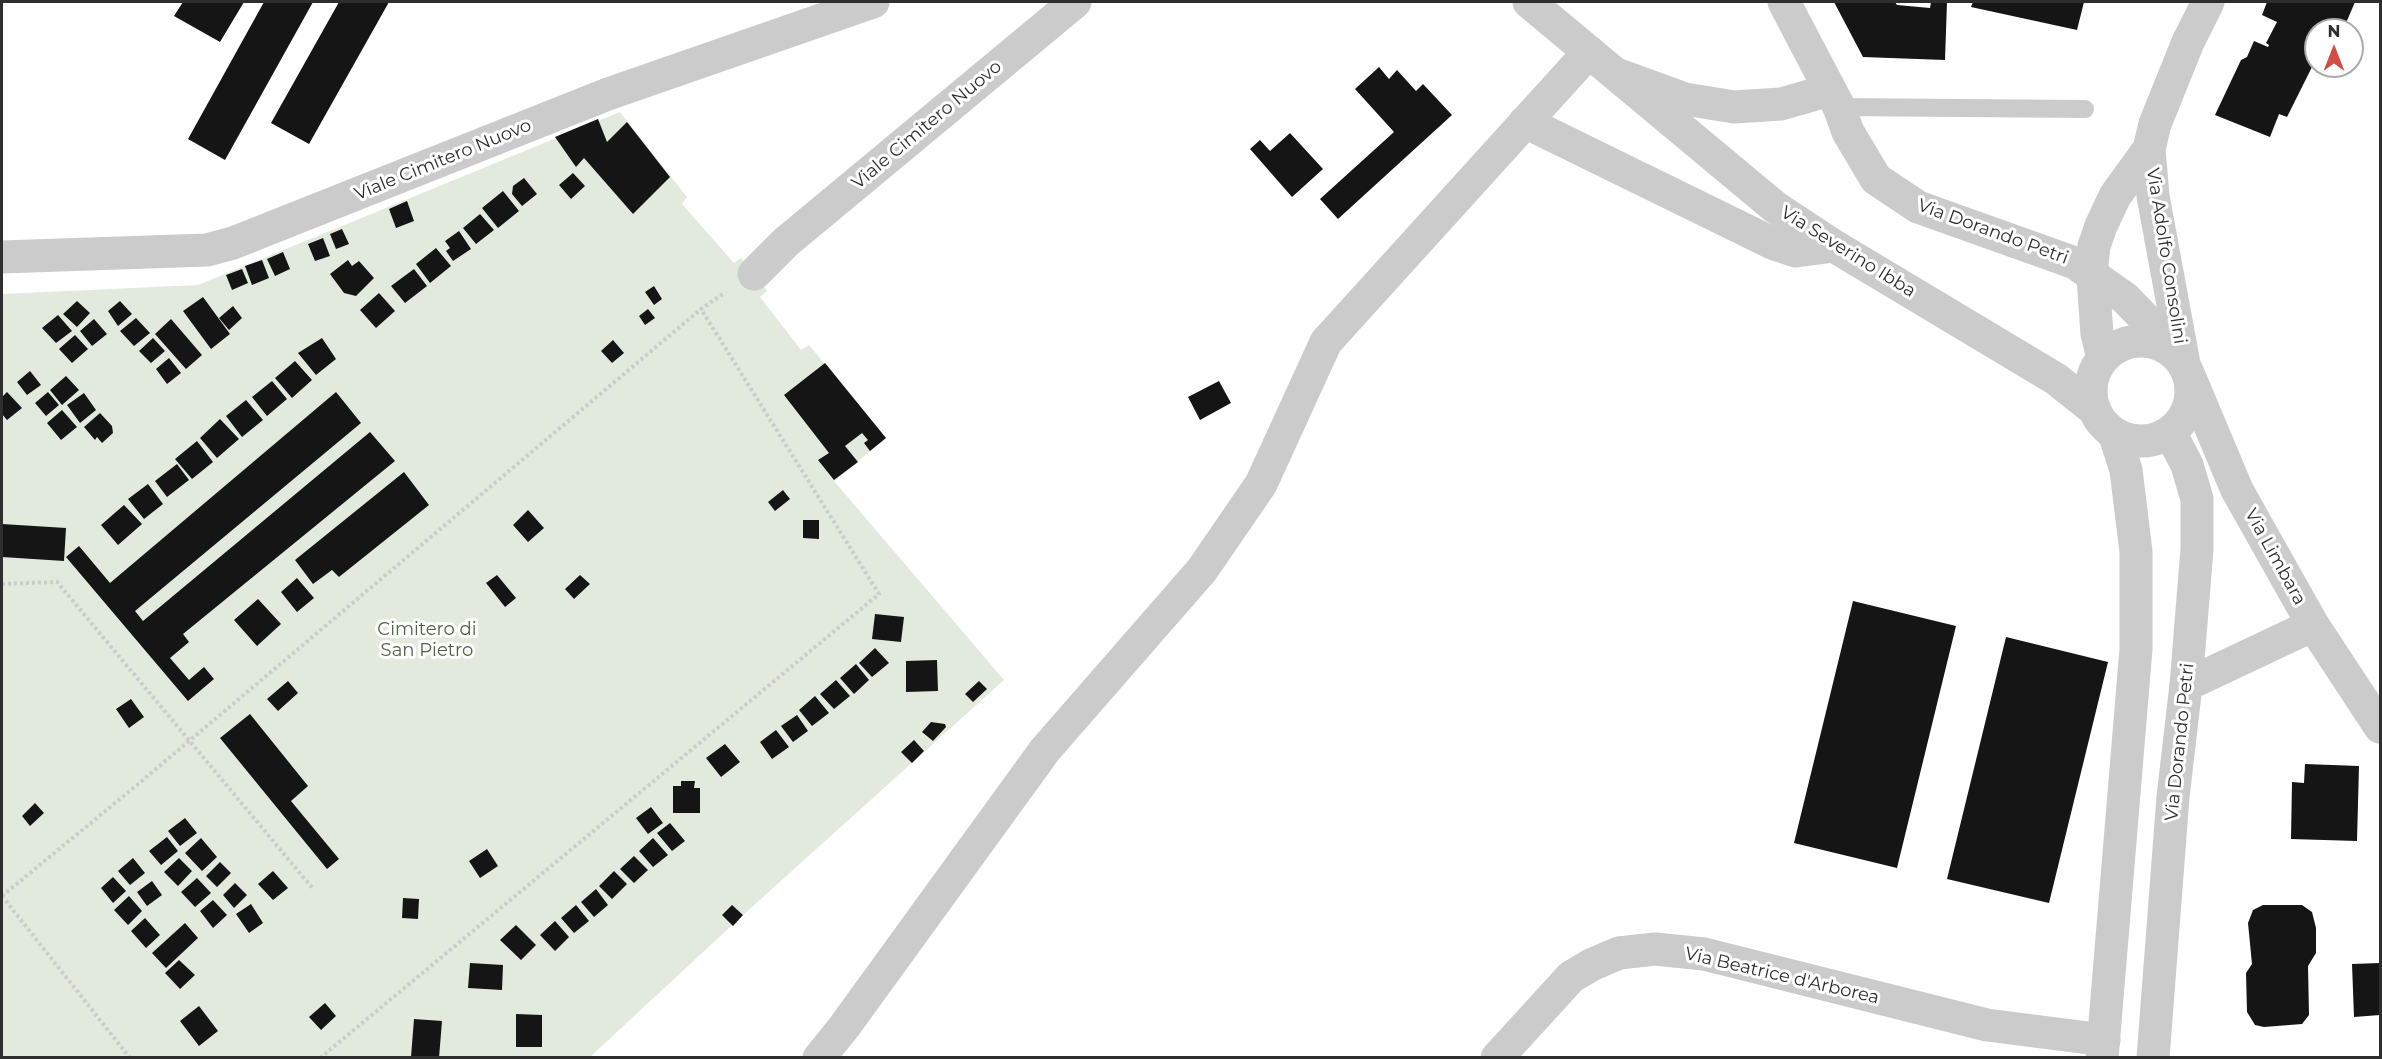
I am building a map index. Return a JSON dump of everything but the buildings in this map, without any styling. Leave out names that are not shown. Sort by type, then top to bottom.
[{"type":"street","name":"Viale Cimitero Nuovo","points":[[2,257],[207,250],[232,243],[608,94],[873,2]]},
{"type":"street","name":"Viale Cimitero Nuovo","points":[[754,274],[786,242],[1075,2]]},
{"type":"street","name":"Via Severino Ibba","points":[[1529,2],[1775,207],[1834,246],[2056,379],[2105,422]]},
{"type":"street","name":"Via Dorando Petri","points":[[1784,2],[1835,98],[1848,132],[1876,179],[1918,207],[2075,263],[2125,298],[2157,331],[2183,365]]},
{"type":"street","name":"Via Adolfo Consolini","points":[[2103,358],[2097,334],[2093,276],[2094,246],[2115,196],[2149,149],[2156,124],[2184,52],[2208,2]]},
{"type":"street","points":[[819,1058],[844,1027],[1045,750],[1202,570],[1260,484],[1326,342],[1588,52]]},
{"type":"street","name":"Via Severino Ibba","points":[[1615,74],[1685,99],[1734,107],[1835,98]]},
{"type":"street","points":[[1525,122],[1772,243],[1796,251],[1834,246]]},
{"type":"street","name":"Via Adolfo Consolini","points":[[2149,149],[2153,196],[2183,365]]},
{"type":"street","points":[[2103,1049],[2136,649],[2136,552],[2126,470],[2105,422],[2091,398],[2091,385],[2094,372],[2103,358],[2115,348],[2129,342],[2145,340],[2160,344],[2183,365],[2192,394],[2188,410],[2173,429],[2157,438],[2142,441],[2127,439],[2105,422]]},
{"type":"street","name":"Via Limbara","points":[[2183,365],[2237,490],[2313,625],[2380,727]]},
{"type":"street","name":"Via Dorando Petri","points":[[2153,1058],[2173,797],[2186,685],[2197,549],[2197,499],[2173,429]]},
{"type":"street","name":"Via Limbara","points":[[2173,429],[2237,490]]},
{"type":"street","name":"Via Limbara","points":[[2186,685],[2313,625]]},
{"type":"street","name":"Via Beatrice d'Arborea","points":[[1497,1058],[1571,977],[1619,952],[1655,949],[1704,954],[1987,1025],[2103,1049]]},
{"type":"lane","points":[[1835,98],[2085,110]]},
{"type":"path","points":[[130,1058],[2,896],[701,309],[754,274]]},
{"type":"path","points":[[320,1058],[879,594],[701,309]]},
{"type":"path","points":[[2,584],[57,582],[314,890]]},
{"type":"green space","name":"Cimitero di San Pietro","points":[[620,112],[687,197],[682,204],[734,263],[741,258],[767,291],[760,297],[801,350],[809,345],[886,438],[834,481],[1004,680],[743,915],[590,1057],[2,1057],[2,294],[198,285]]}]
